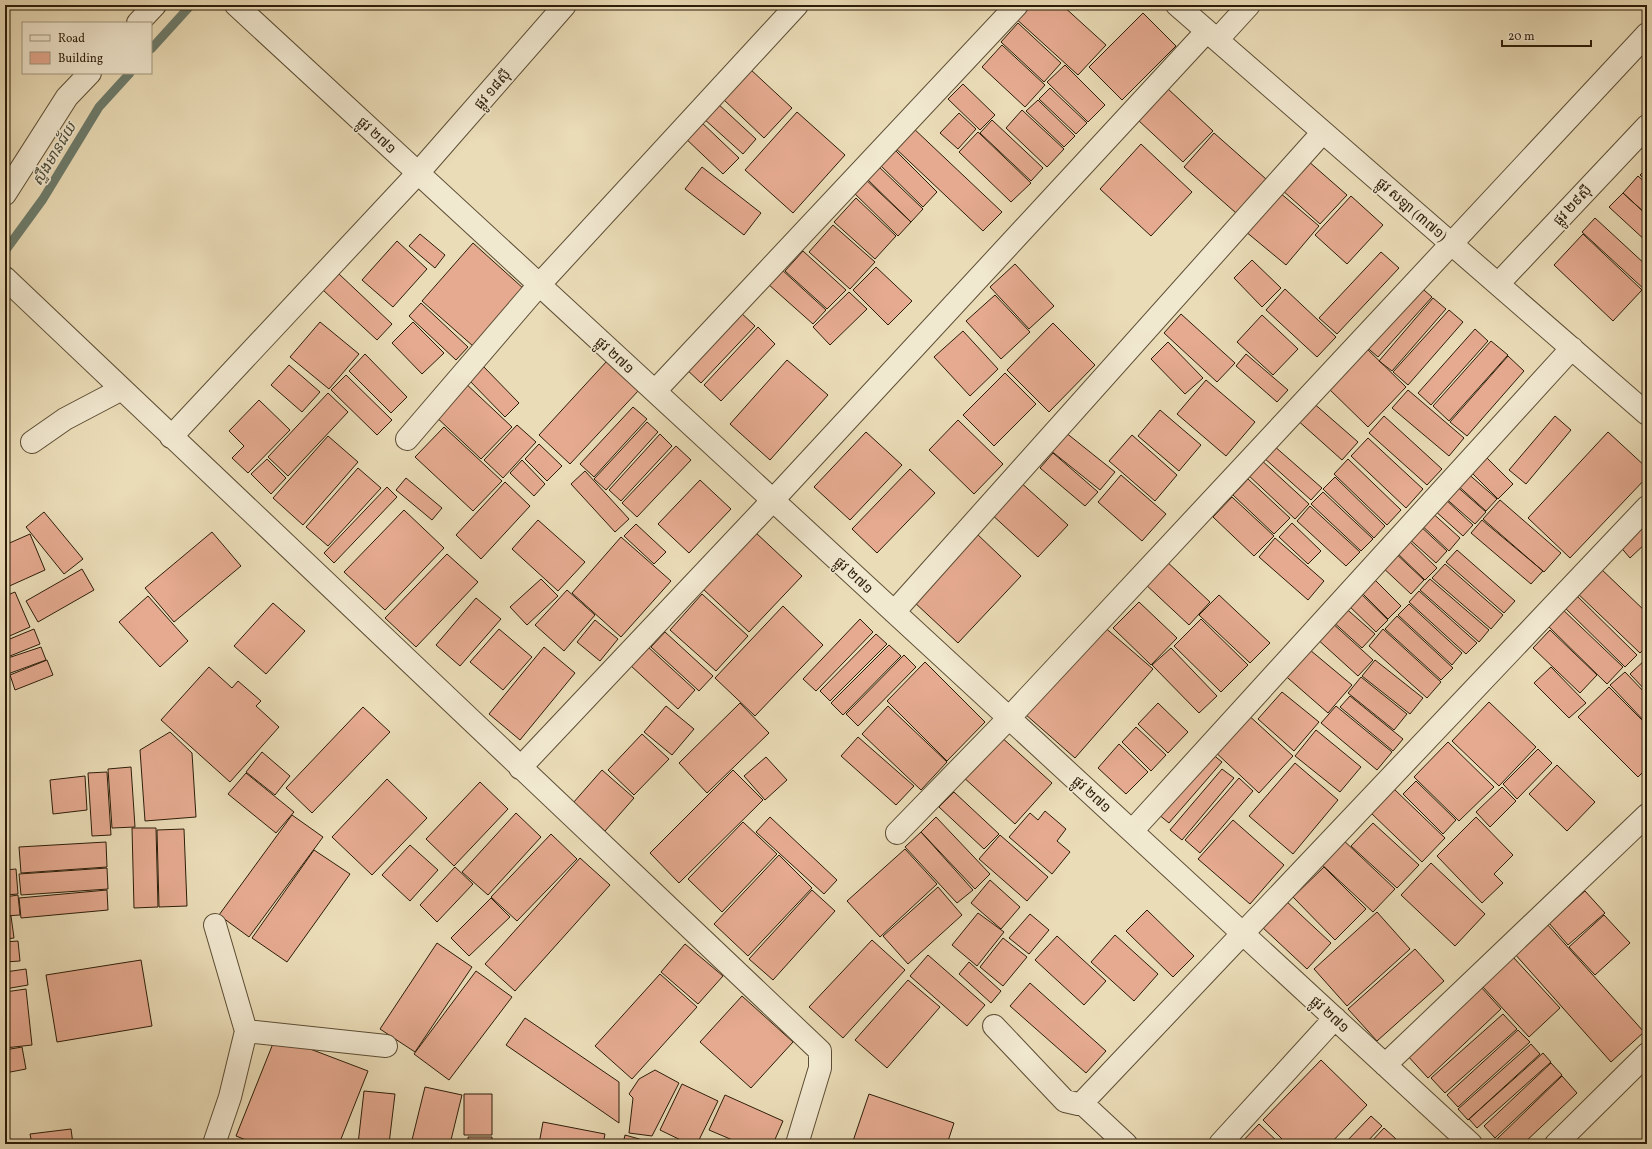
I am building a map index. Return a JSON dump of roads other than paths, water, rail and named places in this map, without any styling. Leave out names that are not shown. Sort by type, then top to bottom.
[{"type":"street","points":[[139,22],[155,5]]},
{"type":"street","name":"ផ្លូវ ២៧១","points":[[236,5],[1471,1144]]},
{"type":"street","name":"ផ្លូវ ១៨ស៊ី","points":[[171,437],[418,173],[565,5]]},
{"type":"street","points":[[406,439],[539,285],[797,5]]},
{"type":"street","points":[[654,391],[1017,5]]},
{"type":"street","name":"ផ្លូវ សឡា (៣៧១)","points":[[1177,5],[1647,414]]},
{"type":"street","points":[[520,768],[1212,36],[1250,5]]},
{"type":"street","points":[[897,833],[1009,718],[1450,243],[1647,34]]},
{"type":"street","points":[[5,194],[68,97],[89,74]]},
{"type":"street","name":"ផ្លូវ ២៩ស៊ី","points":[[1498,284],[1647,126]]},
{"type":"street","points":[[894,612],[1323,132]]},
{"type":"street","points":[[5,278],[820,1051],[820,1068],[797,1144]]},
{"type":"street","points":[[1132,831],[1572,348]]},
{"type":"street","points":[[32,442],[65,419],[122,389]]},
{"type":"street","points":[[994,1026],[1065,1101],[1078,1104],[1082,1103],[1244,934],[1647,506]]},
{"type":"street","points":[[1386,1065],[1647,815]]},
{"type":"street","points":[[214,1144],[230,1097],[246,1031],[215,926]]},
{"type":"street","points":[[1220,1144],[1334,1018]]},
{"type":"street","points":[[246,1031],[386,1046]]},
{"type":"street","points":[[1556,1144],[1647,1054]]},
{"type":"street","points":[[1082,1103],[1126,1144]]},
{"type":"waterway","name":"ស្ទឹងមានជ័យ","points":[[152,48],[191,5]]},
{"type":"waterway","name":"ស្ទឹងមានជ័យ","points":[[5,251],[43,199],[99,107],[129,74]]}]
